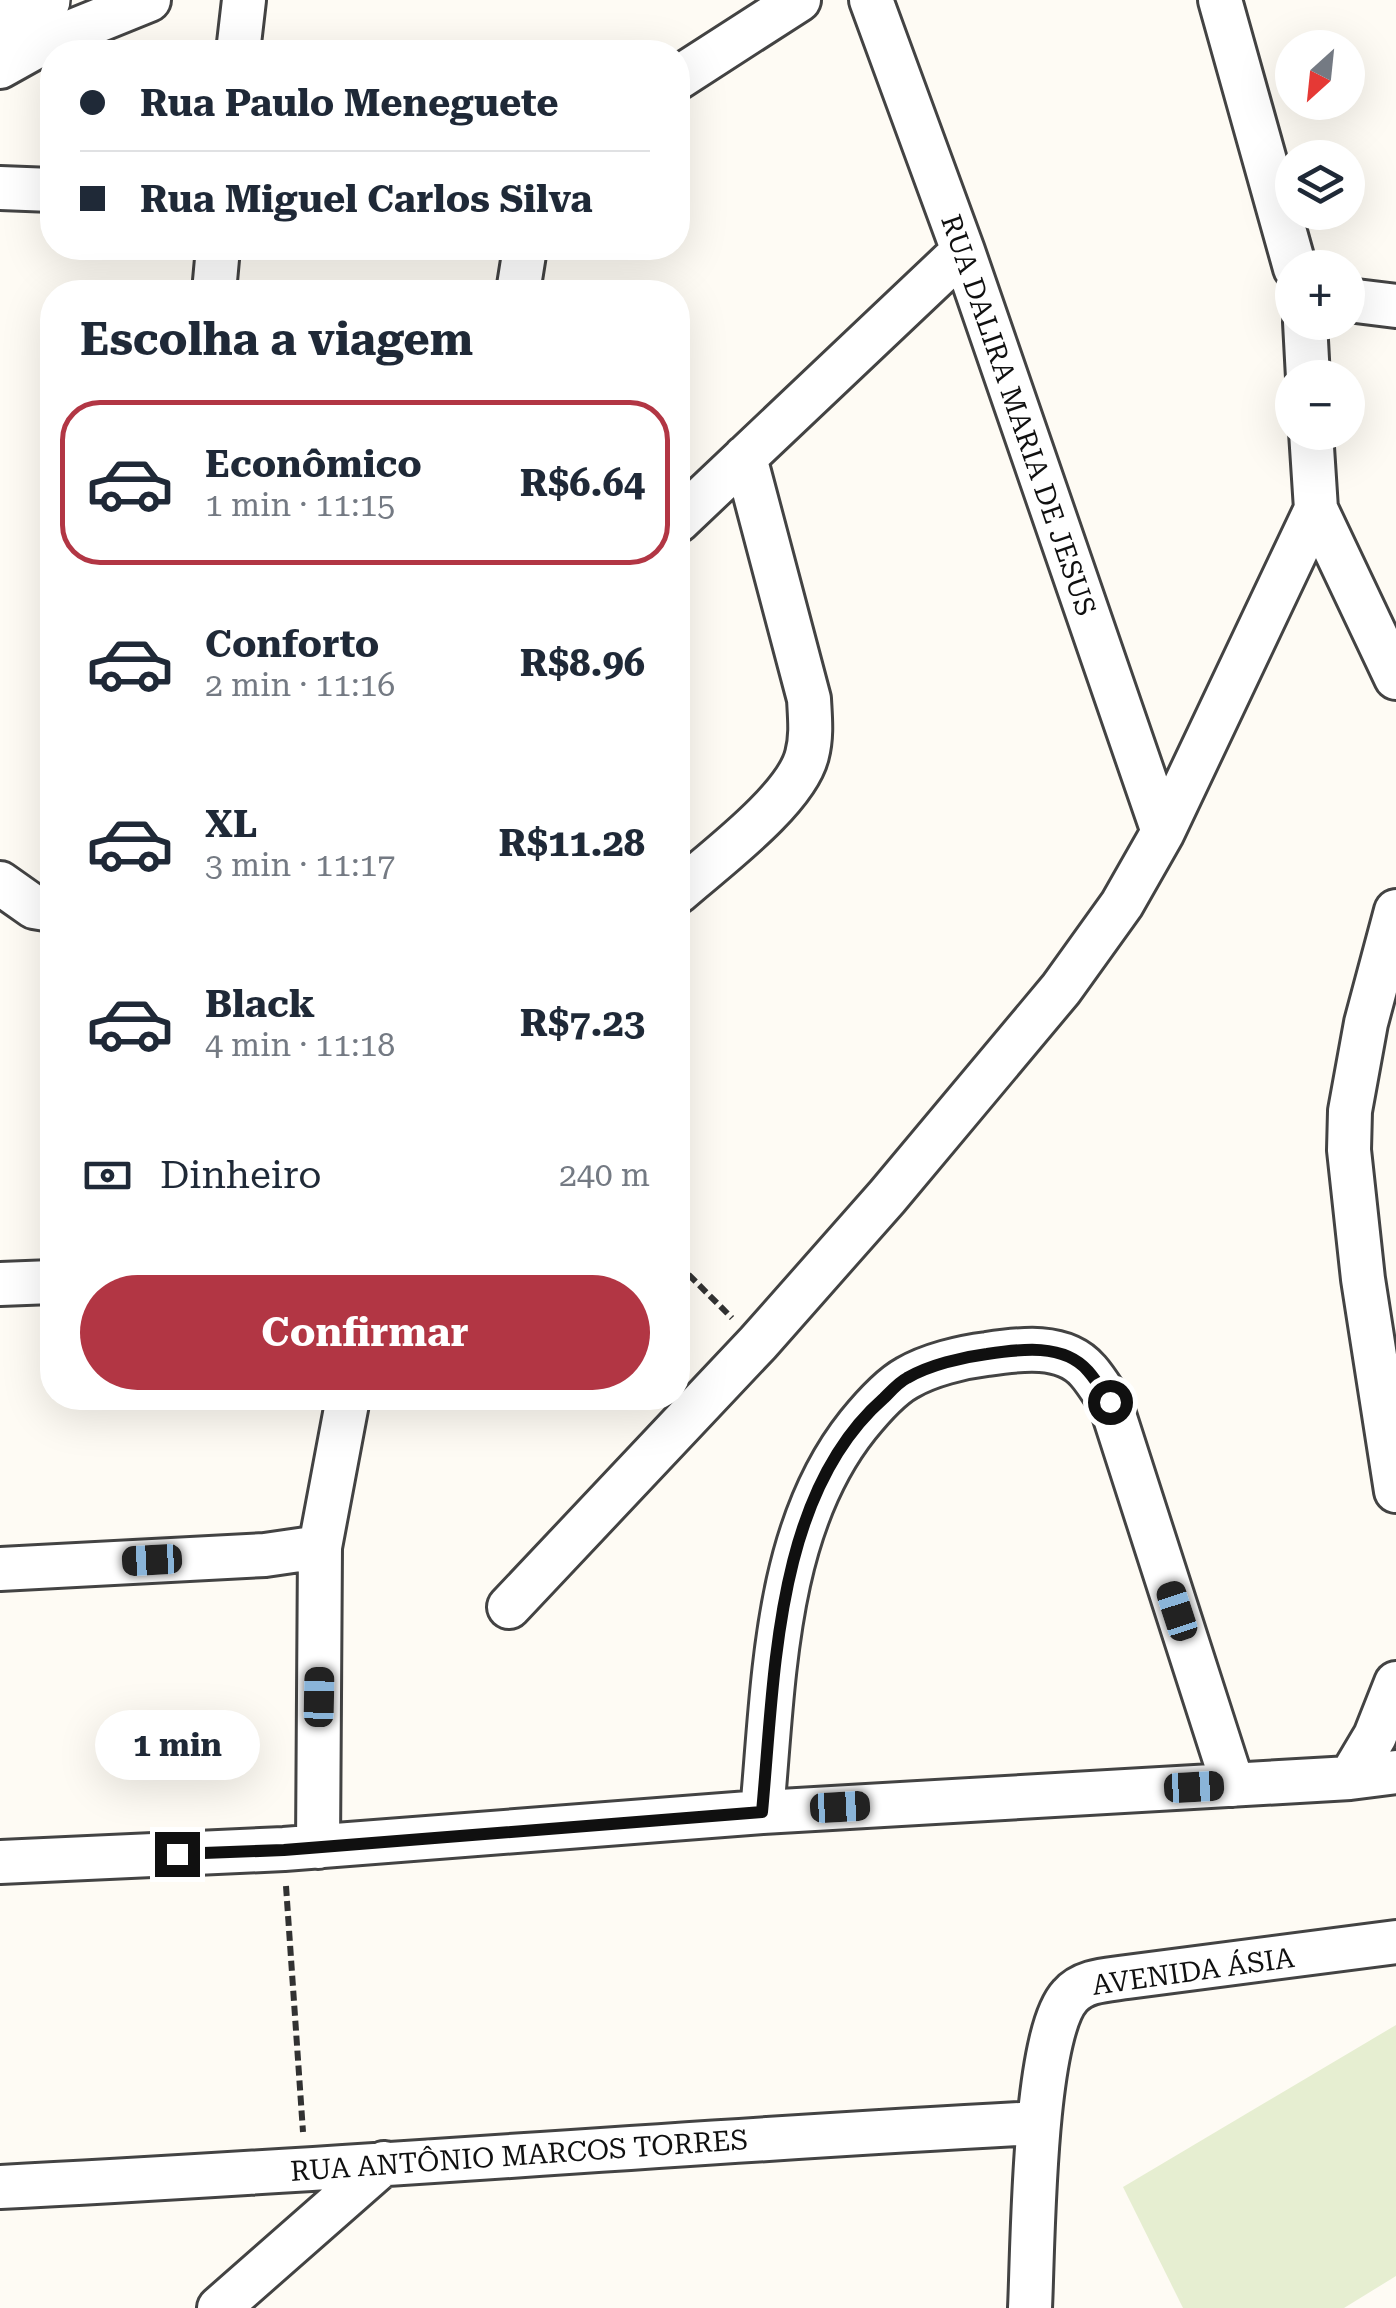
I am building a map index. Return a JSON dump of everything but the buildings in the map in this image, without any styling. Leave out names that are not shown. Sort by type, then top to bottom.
[{"type":"street","points":[[0,17],[42,0]]},
{"type":"street","points":[[53,40],[149,0]]},
{"type":"street","points":[[239,40],[244,0]]},
{"type":"street","points":[[690,70],[799,0]]},
{"type":"street","name":"RUA DALIRA MARIA DE JESUS","points":[[870,0],[963,251],[1163,832]]},
{"type":"street","points":[[1220,0],[1290,250]]},
{"type":"street","points":[[0,66],[40,46]]},
{"type":"street","points":[[0,188],[40,190]]},
{"type":"street","points":[[690,510],[963,251]]},
{"type":"street","points":[[1365,302],[1396,306]]},
{"type":"street","points":[[1312,450],[1316,509],[1396,678]]},
{"type":"street","points":[[690,882],[787,792],[807,758],[811,728],[809,699],[745,456]]},
{"type":"street","points":[[509,1607],[758,1343],[887,1198],[1062,989],[1122,904],[1163,832],[1316,509]]},
{"type":"street","points":[[0,883],[40,907]]},
{"type":"street","points":[[1396,911],[1363,1040],[1350,1111],[1349,1150],[1363,1278],[1396,1492]]},
{"type":"street","points":[[0,1284],[40,1282]]},
{"type":"street","points":[[762,1812],[791,1563],[811,1504],[836,1452],[870,1410],[907,1378],[970,1356],[1016,1349],[1052,1350],[1086,1367],[1110,1402],[1232,1785]]},
{"type":"street","points":[[301,1848],[320,1547],[346,1410]]},
{"type":"street","points":[[0,1569],[265,1554],[320,1547]]},
{"type":"street","points":[[1350,1778],[1375,1736],[1396,1683]]},
{"type":"street","points":[[0,1862],[301,1848],[762,1812],[1350,1778],[1396,1772]]},
{"type":"street","name":"AVENIDA ÁSIA","points":[[1030,2308],[1038,2123],[1061,2008],[1083,1985],[1396,1942]]},
{"type":"street","name":"RUA ANTÔNIO MARCOS TORRES","points":[[0,2187],[1038,2123]]},
{"type":"street","points":[[219,2308],[384,2162]]},
{"type":"path","points":[[690,1276],[758,1343]]},
{"type":"path","points":[[301,1848],[306,2168]]},
{"type":"green space","points":[[1396,2025],[1396,2276],[1344,2308],[1183,2308],[1123,2187]]},
{"type":"route","points":[[177,1854],[284,1850],[762,1812],[791,1563],[811,1504],[836,1452],[870,1410],[907,1378],[970,1356],[1016,1349],[1052,1350],[1086,1367],[1110,1402]]}]
